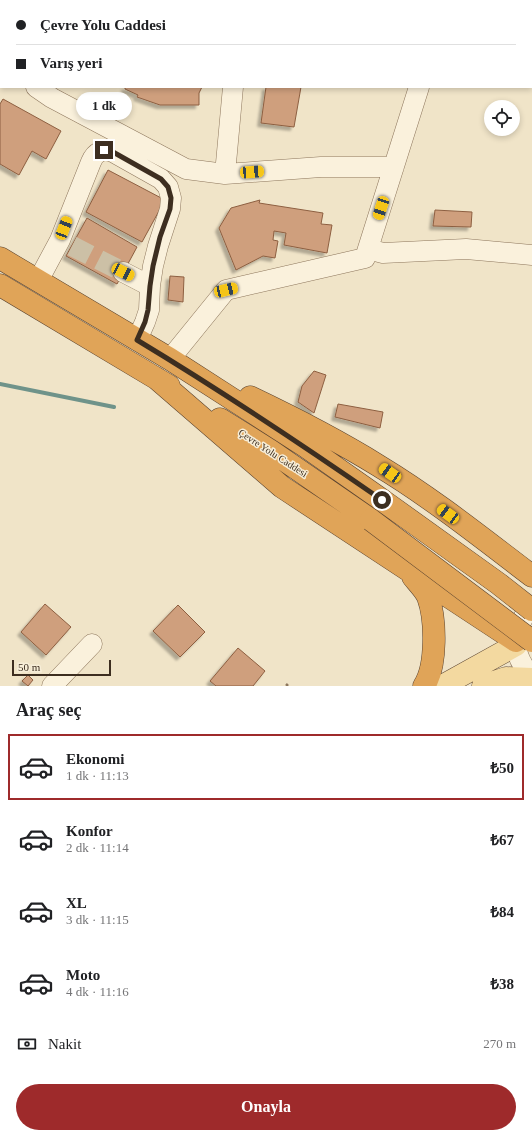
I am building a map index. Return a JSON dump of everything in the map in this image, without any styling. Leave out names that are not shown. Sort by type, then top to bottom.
[{"type":"highway","points":[[0,258],[170,359],[305,446],[480,570],[532,610]]},
{"type":"highway","name":"Çevre Yolu Caddesi","points":[[0,285],[156,378],[271,451],[371,520],[521,642]]},
{"type":"highway","points":[[170,359],[281,412],[379,466],[425,496],[532,576]]},
{"type":"highway","points":[[156,378],[282,487],[521,642]]},
{"type":"highway","points":[[401,565],[418,583],[427,596],[433,619],[434,643],[430,667],[424,686]]},
{"type":"main road","points":[[442,686],[521,642]]},
{"type":"main road","points":[[483,686],[506,678],[532,678]]},
{"type":"street","points":[[37,88],[52,98],[186,169],[225,174],[321,167],[394,167]]},
{"type":"street","points":[[225,174],[233,88]]},
{"type":"street","points":[[170,359],[226,290],[365,258],[419,88]]},
{"type":"street","points":[[38,281],[66,243],[93,158],[100,151],[109,150],[161,179],[168,187],[171,203],[158,246],[150,286],[148,310],[145,322],[137,340]]},
{"type":"street","points":[[368,249],[383,253],[466,249],[532,255]]},
{"type":"street","points":[[123,272],[150,286]]},
{"type":"street","points":[[532,606],[522,618],[517,631],[521,642],[519,658],[525,670],[532,678]]},
{"type":"street","points":[[52,686],[92,644]]},
{"type":"building","points":[[202,88],[199,93],[199,105],[160,105],[137,97],[138,95],[125,89]]},
{"type":"building","points":[[266,88],[301,88],[294,127],[261,123]]},
{"type":"building","points":[[3,99],[61,131],[46,159],[32,151],[19,175],[0,164],[0,104]]},
{"type":"building","points":[[108,170],[165,200],[142,242],[86,212]]},
{"type":"building","points":[[260,200],[259,203],[323,213],[321,224],[332,225],[327,253],[284,245],[286,233],[274,231],[273,240],[278,241],[275,258],[263,256],[236,270],[219,228],[231,208]]},
{"type":"building","points":[[435,210],[472,212],[471,227],[433,226]]},
{"type":"building","points":[[87,218],[137,247],[117,284],[66,256]]},
{"type":"building","points":[[170,276],[184,277],[183,302],[168,300]]},
{"type":"building","points":[[314,371],[326,375],[314,413],[298,402],[302,386]]},
{"type":"building","points":[[338,404],[383,412],[380,428],[335,417]]},
{"type":"building","points":[[45,604],[71,627],[46,655],[21,632]]},
{"type":"building","points":[[178,605],[205,632],[180,657],[153,631]]},
{"type":"building","points":[[238,648],[265,671],[253,686],[216,686],[210,681]]},
{"type":"building","points":[[28,675],[33,680],[28,686],[22,681]]},
{"type":"waterway","points":[[0,384],[114,407]]},
{"type":"tunnel","points":[[72,246],[123,272]]},
{"type":"route","points":[[104,150],[113,152],[161,179],[168,187],[170,192],[170,209],[160,237],[153,266],[148,310],[142,331],[137,340],[170,359],[305,446],[382,500]]}]
